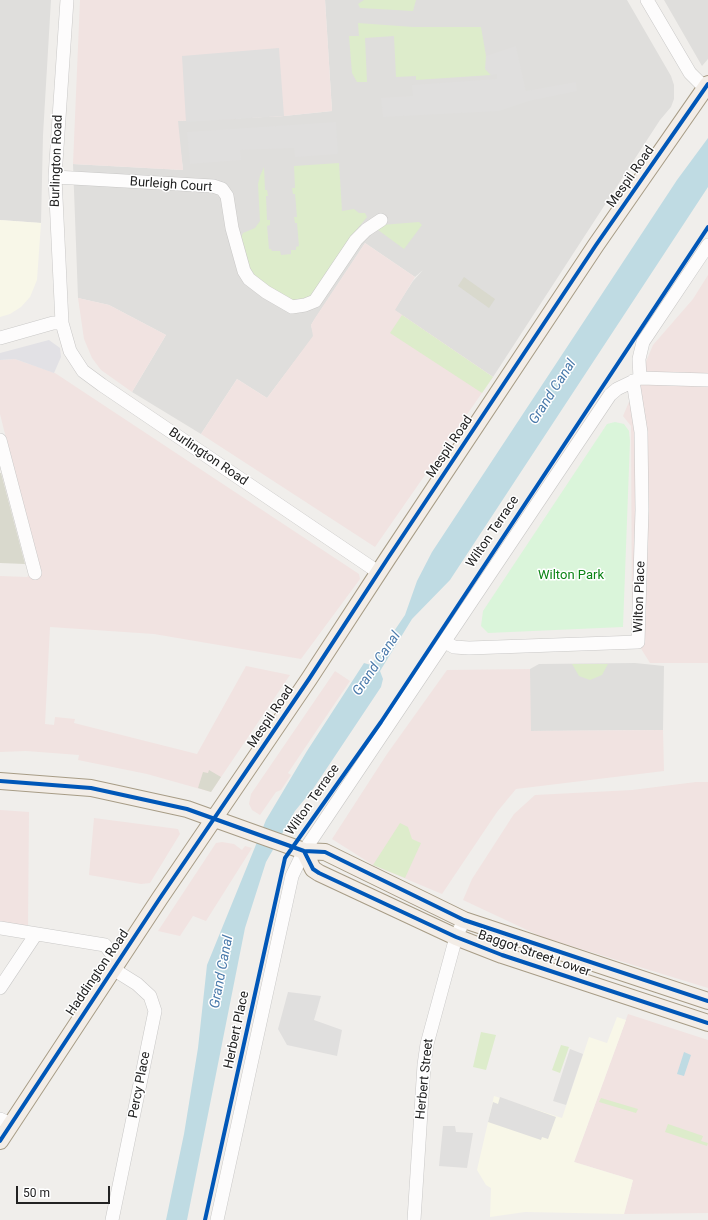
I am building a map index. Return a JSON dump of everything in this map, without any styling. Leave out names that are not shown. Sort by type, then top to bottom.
[{"type":"main road","name":"Mespil Road","points":[[214,818],[309,679],[378,572],[596,245],[706,86]]},
{"type":"main road","name":"Baggot Street Lower","points":[[0,781],[92,788],[187,809],[304,851],[325,852],[464,920],[708,1001]]},
{"type":"main road","name":"Haddington Road","points":[[0,1141],[5,1122],[116,965],[214,818]]},
{"type":"main road","name":"Baggot Street Lower","points":[[304,851],[313,869],[319,873],[456,937],[502,955],[708,1023]]},
{"type":"main road","points":[[639,1000],[644,980]]},
{"type":"street","name":"Burlington Road","points":[[67,0],[55,177],[62,323],[70,351],[84,371],[378,572]]},
{"type":"street","points":[[647,0],[690,73],[706,86]]},
{"type":"street","name":"Burleigh Court","points":[[55,177],[213,186],[222,189],[227,196],[232,228],[244,271],[249,279],[266,292],[292,306],[305,305],[315,301],[356,240],[366,230],[381,220]]},
{"type":"street","points":[[708,245],[643,342],[639,359],[637,380],[708,380]]},
{"type":"street","points":[[0,338],[53,323],[62,323]]},
{"type":"street","name":"Wilton Place","points":[[445,642],[454,647],[468,648],[638,642],[642,510],[641,440],[637,380]]},
{"type":"street","name":"Wilton Terrace","points":[[304,851],[445,642],[603,402],[617,389],[637,380]]},
{"type":"street","points":[[0,440],[35,572]]},
{"type":"street","name":"Herbert Place","points":[[217,1220],[292,876],[304,851]]},
{"type":"street","name":"Herbert Street","points":[[414,1220],[424,1065],[427,1044],[456,937],[464,920]]},
{"type":"street","points":[[0,928],[105,945],[116,965]]},
{"type":"street","points":[[0,988],[36,934]]},
{"type":"street","name":"Percy Place","points":[[112,1220],[155,1011],[150,996],[116,965]]},
{"type":"shaded area","points":[[0,0],[51,0],[43,135],[41,223],[0,220]]},
{"type":"shaded area","points":[[80,0],[325,0],[332,111],[284,116],[178,121],[183,170],[73,164]]},
{"type":"shaded area","points":[[325,0],[627,0],[671,76],[674,85],[674,99],[671,107],[660,120],[493,377],[394,310],[413,281],[423,270],[415,277],[365,243],[311,325],[314,336],[267,398],[237,379],[201,434],[132,392],[166,335],[109,305],[78,298],[73,164],[183,170],[177,121],[284,116],[332,111]]},
{"type":"shaded area","points":[[664,0],[708,0],[708,59],[702,66]]},
{"type":"shaded area","points":[[516,46],[526,91],[576,82],[577,91],[529,101],[499,111],[383,117],[381,98],[413,96],[412,85],[497,79],[497,74],[491,75],[485,69],[486,56]]},
{"type":"shaded area","points":[[279,48],[284,116],[186,122],[182,56]]},
{"type":"shaded area","points":[[336,122],[338,154],[295,157],[294,148],[240,150],[241,160],[190,164],[187,132]]},
{"type":"shaded area","points":[[0,220],[41,223],[37,280],[30,297],[21,307],[10,314],[0,317]]},
{"type":"shaded area","points":[[365,243],[415,277],[395,310],[493,377],[375,547],[201,434],[237,379],[267,398],[313,336],[311,325]]},
{"type":"shaded area","name":"Wilton Park","points":[[708,275],[708,663],[650,663],[640,647],[639,630],[632,630],[631,426],[623,416],[653,345],[693,299]]},
{"type":"shaded area","points":[[464,277],[495,299],[489,308],[458,286]]},
{"type":"shaded area","points":[[78,298],[109,305],[166,335],[132,392],[101,370],[92,358],[84,339]]},
{"type":"shaded area","points":[[49,340],[60,348],[61,357],[54,373],[15,359],[0,360],[0,353]]},
{"type":"shaded area","points":[[15,359],[55,373],[359,574],[360,579],[301,659],[154,634],[50,627],[45,724],[54,725],[55,717],[75,719],[74,723],[197,754],[246,666],[290,675],[211,792],[147,774],[78,760],[79,755],[26,751],[0,752],[0,576],[27,577],[38,567],[0,414],[0,360]]},
{"type":"shaded area","points":[[1,473],[25,564],[0,563]]},
{"type":"shaded area","points":[[635,663],[664,666],[663,730],[530,731],[530,669],[539,664]]},
{"type":"shaded area","points":[[530,669],[531,731],[663,730],[664,771],[516,789],[497,812],[442,894],[373,865],[332,839],[387,754],[447,670]]},
{"type":"shaded area","points":[[335,671],[350,681],[288,773],[291,775],[281,790],[276,792],[260,815],[252,810],[249,804],[251,794]]},
{"type":"shaded area","points":[[209,770],[221,777],[211,792],[198,788],[203,772],[208,773]]},
{"type":"shaded area","points":[[696,782],[708,782],[708,988],[542,937],[463,900],[472,879],[514,814],[535,795],[632,790]]},
{"type":"shaded area","points":[[0,810],[29,812],[28,927],[0,923]]},
{"type":"shaded area","points":[[94,818],[178,829],[180,834],[150,883],[141,884],[89,875]]},
{"type":"shaded area","points":[[222,842],[234,844],[242,850],[245,846],[252,848],[206,921],[193,916],[180,936],[158,931],[216,843]]},
{"type":"shaded area","points":[[288,992],[321,996],[314,1020],[342,1030],[337,1056],[287,1045],[278,1029]]},
{"type":"shaded area","points":[[628,1014],[708,1040],[708,1213],[624,1214],[633,1180],[574,1162]]},
{"type":"shaded area","points":[[617,1017],[626,1020],[574,1162],[633,1180],[624,1214],[525,1212],[490,1217],[491,1188],[486,1185],[477,1170],[494,1096],[562,1118],[589,1037],[607,1043]]},
{"type":"shaded area","points":[[570,1049],[583,1054],[566,1105],[553,1101]]},
{"type":"shaded area","points":[[500,1097],[556,1117],[548,1139],[542,1137],[541,1140],[488,1122],[493,1102],[498,1104]]},
{"type":"shaded area","points":[[443,1126],[455,1126],[456,1132],[473,1133],[467,1168],[439,1166]]},
{"type":"green space","points":[[364,0],[416,0],[413,11],[360,8],[358,4]]},
{"type":"green space","points":[[358,23],[413,27],[481,27],[486,56],[486,69],[491,75],[416,80],[416,76],[396,77],[394,36],[365,38],[367,82],[357,82],[352,73],[349,36],[359,36]]},
{"type":"green space","points":[[339,163],[342,211],[354,209],[359,213],[365,213],[367,217],[349,239],[312,297],[296,301],[290,299],[255,278],[246,261],[241,237],[243,233],[255,228],[260,221],[258,184],[260,176],[264,167],[265,190],[267,190],[268,196],[266,196],[267,220],[270,220],[270,225],[267,226],[269,249],[272,251],[280,251],[281,255],[291,254],[291,250],[296,250],[296,247],[299,246],[297,223],[295,223],[294,217],[297,217],[295,194],[293,194],[292,188],[295,188],[294,166]]},
{"type":"green space","points":[[419,222],[422,225],[404,249],[374,227],[381,225]]},
{"type":"green space","points":[[402,315],[493,377],[482,393],[390,333]]},
{"type":"green space","name":"Wilton Park","points":[[615,422],[624,424],[629,431],[630,441],[623,627],[488,633],[481,626],[483,611],[607,424]]},
{"type":"green space","points":[[572,664],[608,664],[602,675],[590,680],[579,676]]},
{"type":"green space","points":[[400,823],[408,827],[412,839],[421,843],[405,878],[373,865]]},
{"type":"green space","points":[[481,1032],[496,1035],[486,1070],[473,1067]]},
{"type":"green space","points":[[561,1045],[569,1047],[560,1073],[552,1070]]},
{"type":"green space","points":[[601,1098],[638,1109],[636,1113],[599,1102]]},
{"type":"green space","points":[[668,1124],[703,1136],[701,1141],[708,1143],[707,1146],[665,1132]]},
{"type":"water","name":"Grand Canal","points":[[708,138],[708,187],[450,580],[412,619],[380,671],[383,679],[381,687],[313,789],[295,811],[266,862],[245,928],[187,1220],[166,1220],[184,1134],[198,1048],[207,965],[266,820],[307,751],[364,663],[371,665],[405,615],[417,581],[432,552],[677,180]]},
{"type":"water","points":[[684,1052],[691,1055],[684,1076],[677,1074]]},
{"type":"cycle path","points":[[0,1141],[160,898],[309,679],[596,245],[708,84]]},
{"type":"cycle path","points":[[205,1220],[285,858],[381,722],[708,227]]},
{"type":"cycle path","points":[[0,781],[91,788],[187,809],[304,851],[325,852],[464,920],[708,1001]]},
{"type":"cycle path","points":[[304,851],[313,869],[319,873],[456,937],[502,955],[708,1023]]}]
